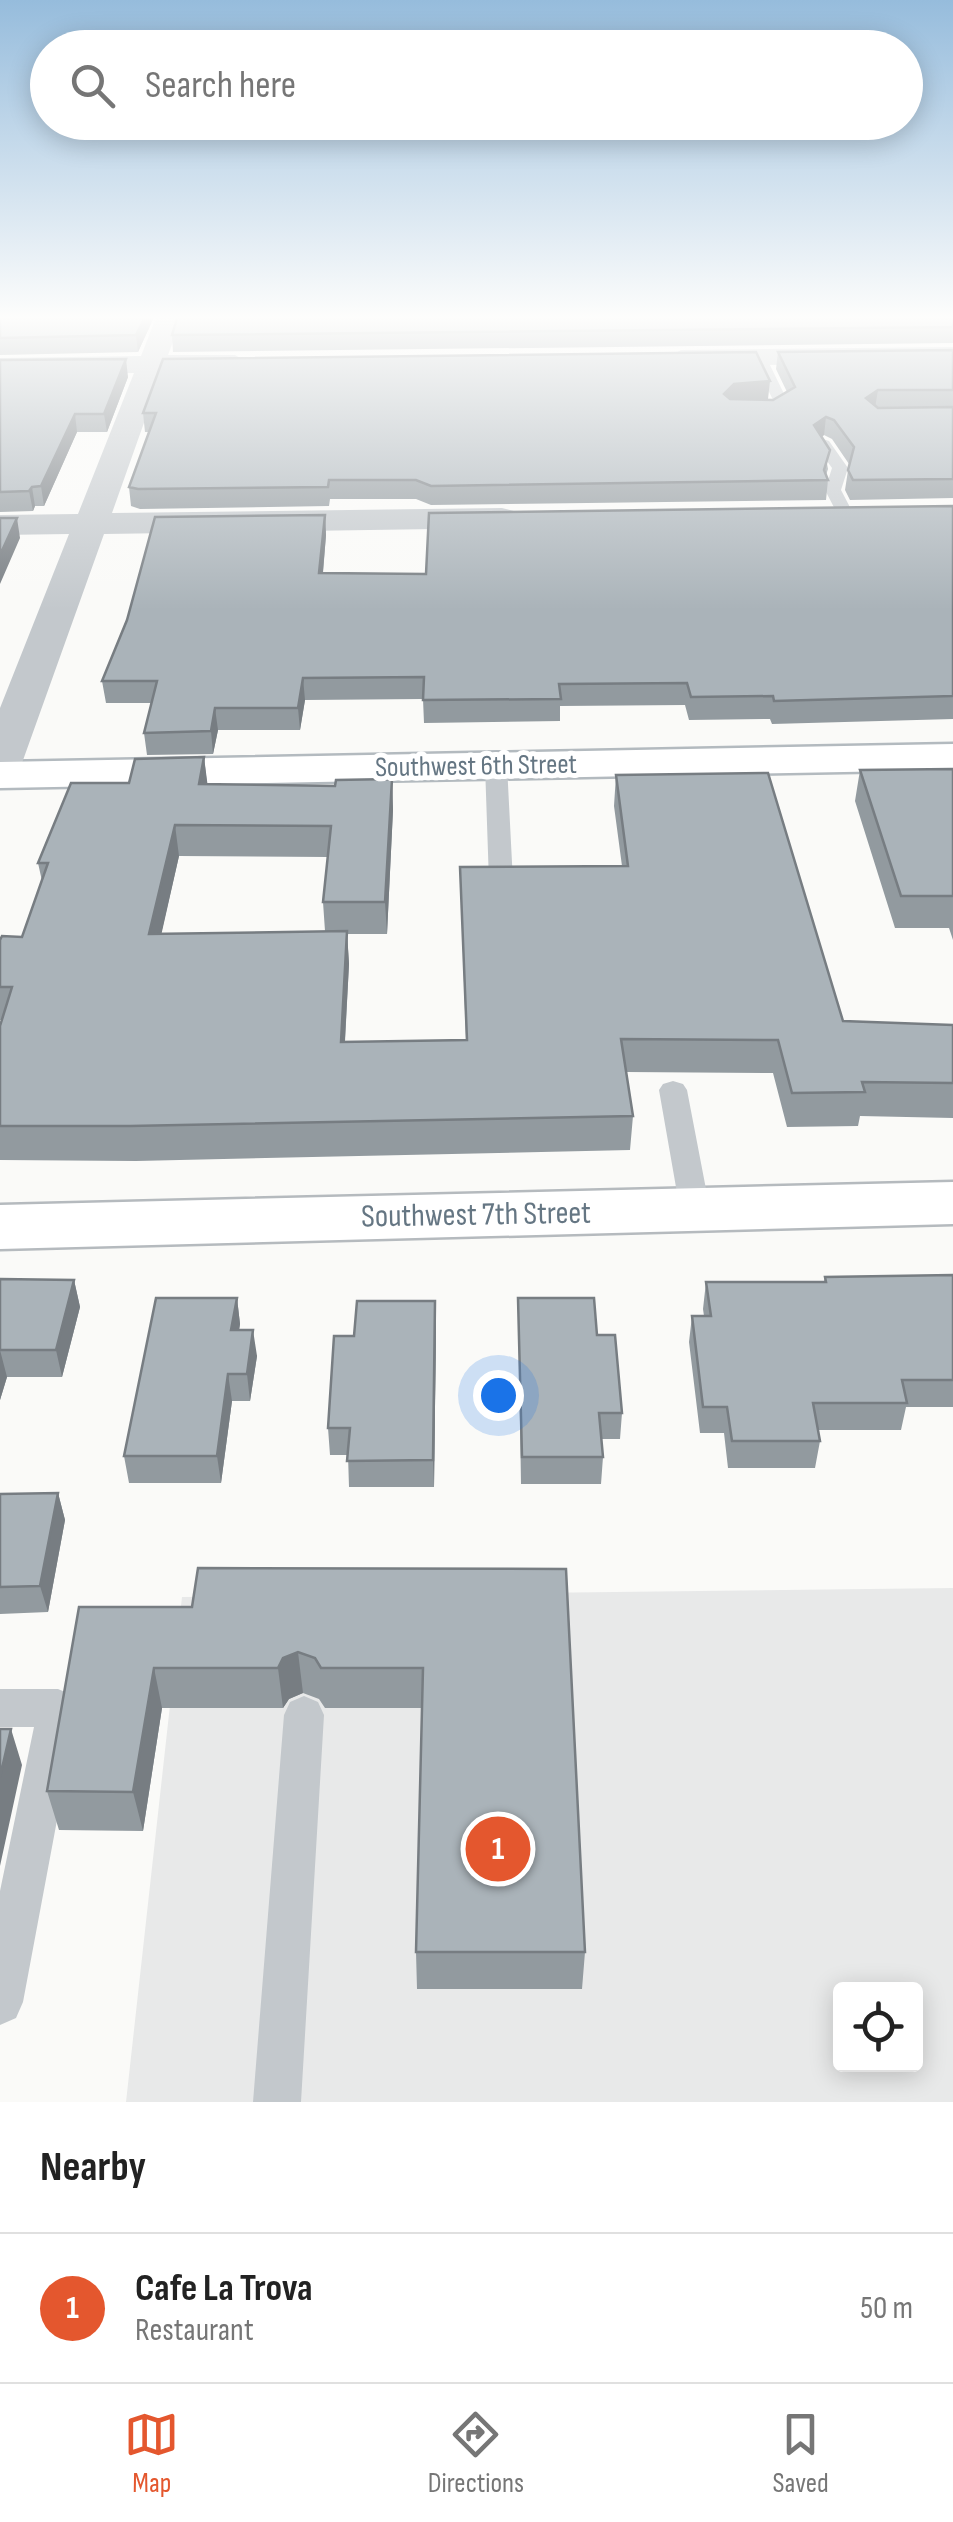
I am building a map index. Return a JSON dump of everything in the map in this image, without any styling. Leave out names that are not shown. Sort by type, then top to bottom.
[{"type":"street","points":[[0,763],[133,413]]},
{"type":"street","points":[[805,514],[881,512]]},
{"type":"street","points":[[0,525],[527,518]]},
{"type":"street","name":"Southwest 6th Street","points":[[0,775],[953,758]]},
{"type":"street","name":"Southwest 7th Street","points":[[0,1228],[953,1203]]},
{"type":"lane","points":[[823,444],[840,468],[833,490],[845,513]]},
{"type":"lane","points":[[496,765],[501,882]]},
{"type":"lane","points":[[673,1090],[695,1210]]},
{"type":"lane","points":[[0,1708],[58,1708],[0,2002]]},
{"type":"lane","points":[[277,2102],[304,1715]]},
{"type":"shaded area","points":[[953,1588],[953,2102],[126,2102],[182,1597]]},
{"type":"building","points":[[0,413],[104,413],[75,414],[41,486],[29,491],[0,492]]},
{"type":"building","points":[[156,413],[953,413],[953,479],[853,480],[848,470],[854,447],[834,420],[826,417],[814,425],[830,450],[824,470],[828,480],[431,486],[416,480],[329,480],[328,487],[129,487]]},
{"type":"building","points":[[953,506],[953,696],[774,701],[773,696],[691,697],[687,683],[559,684],[561,699],[423,700],[424,677],[303,678],[298,708],[215,708],[211,731],[144,733],[157,681],[102,681],[127,620],[155,517],[325,515],[319,573],[426,574],[429,513]]},
{"type":"building","points":[[0,518],[17,518],[0,555]]},
{"type":"building","points":[[204,757],[199,784],[335,786],[336,780],[392,779],[385,902],[323,902],[331,826],[175,825],[149,934],[347,931],[341,1042],[467,1040],[460,867],[628,866],[616,775],[768,773],[843,1021],[953,1025],[953,1083],[862,1082],[865,1092],[792,1093],[778,1040],[621,1039],[633,1116],[0,1126],[0,1026],[12,987],[0,987],[0,940],[2,936],[22,937],[48,863],[38,863],[71,783],[129,783],[135,759]]},
{"type":"building","points":[[953,769],[953,896],[901,896],[860,770]]},
{"type":"building","points":[[953,1275],[953,1380],[902,1380],[907,1403],[813,1403],[820,1441],[732,1441],[727,1407],[703,1407],[692,1316],[711,1316],[706,1282],[826,1282],[825,1277]]},
{"type":"building","points":[[0,1279],[74,1280],[56,1350],[0,1350]]},
{"type":"building","points":[[156,1298],[237,1298],[231,1330],[253,1330],[247,1374],[228,1374],[217,1456],[124,1456]]},
{"type":"building","points":[[518,1298],[594,1298],[597,1335],[615,1335],[622,1413],[599,1413],[603,1457],[522,1457]]},
{"type":"building","points":[[357,1301],[435,1301],[433,1460],[347,1461],[350,1428],[328,1428],[334,1336],[354,1336]]},
{"type":"building","points":[[58,1493],[40,1586],[0,1587],[0,1494]]},
{"type":"building","points":[[198,1568],[566,1569],[585,1952],[416,1952],[423,1668],[321,1668],[315,1658],[298,1652],[283,1658],[278,1668],[154,1668],[133,1792],[47,1791],[79,1607],[192,1607]]},
{"type":"building","points":[[0,1729],[11,1729],[0,1777]]},
{"type":"place","name":"Cafe La Trova","points":[[498,1849]]}]
